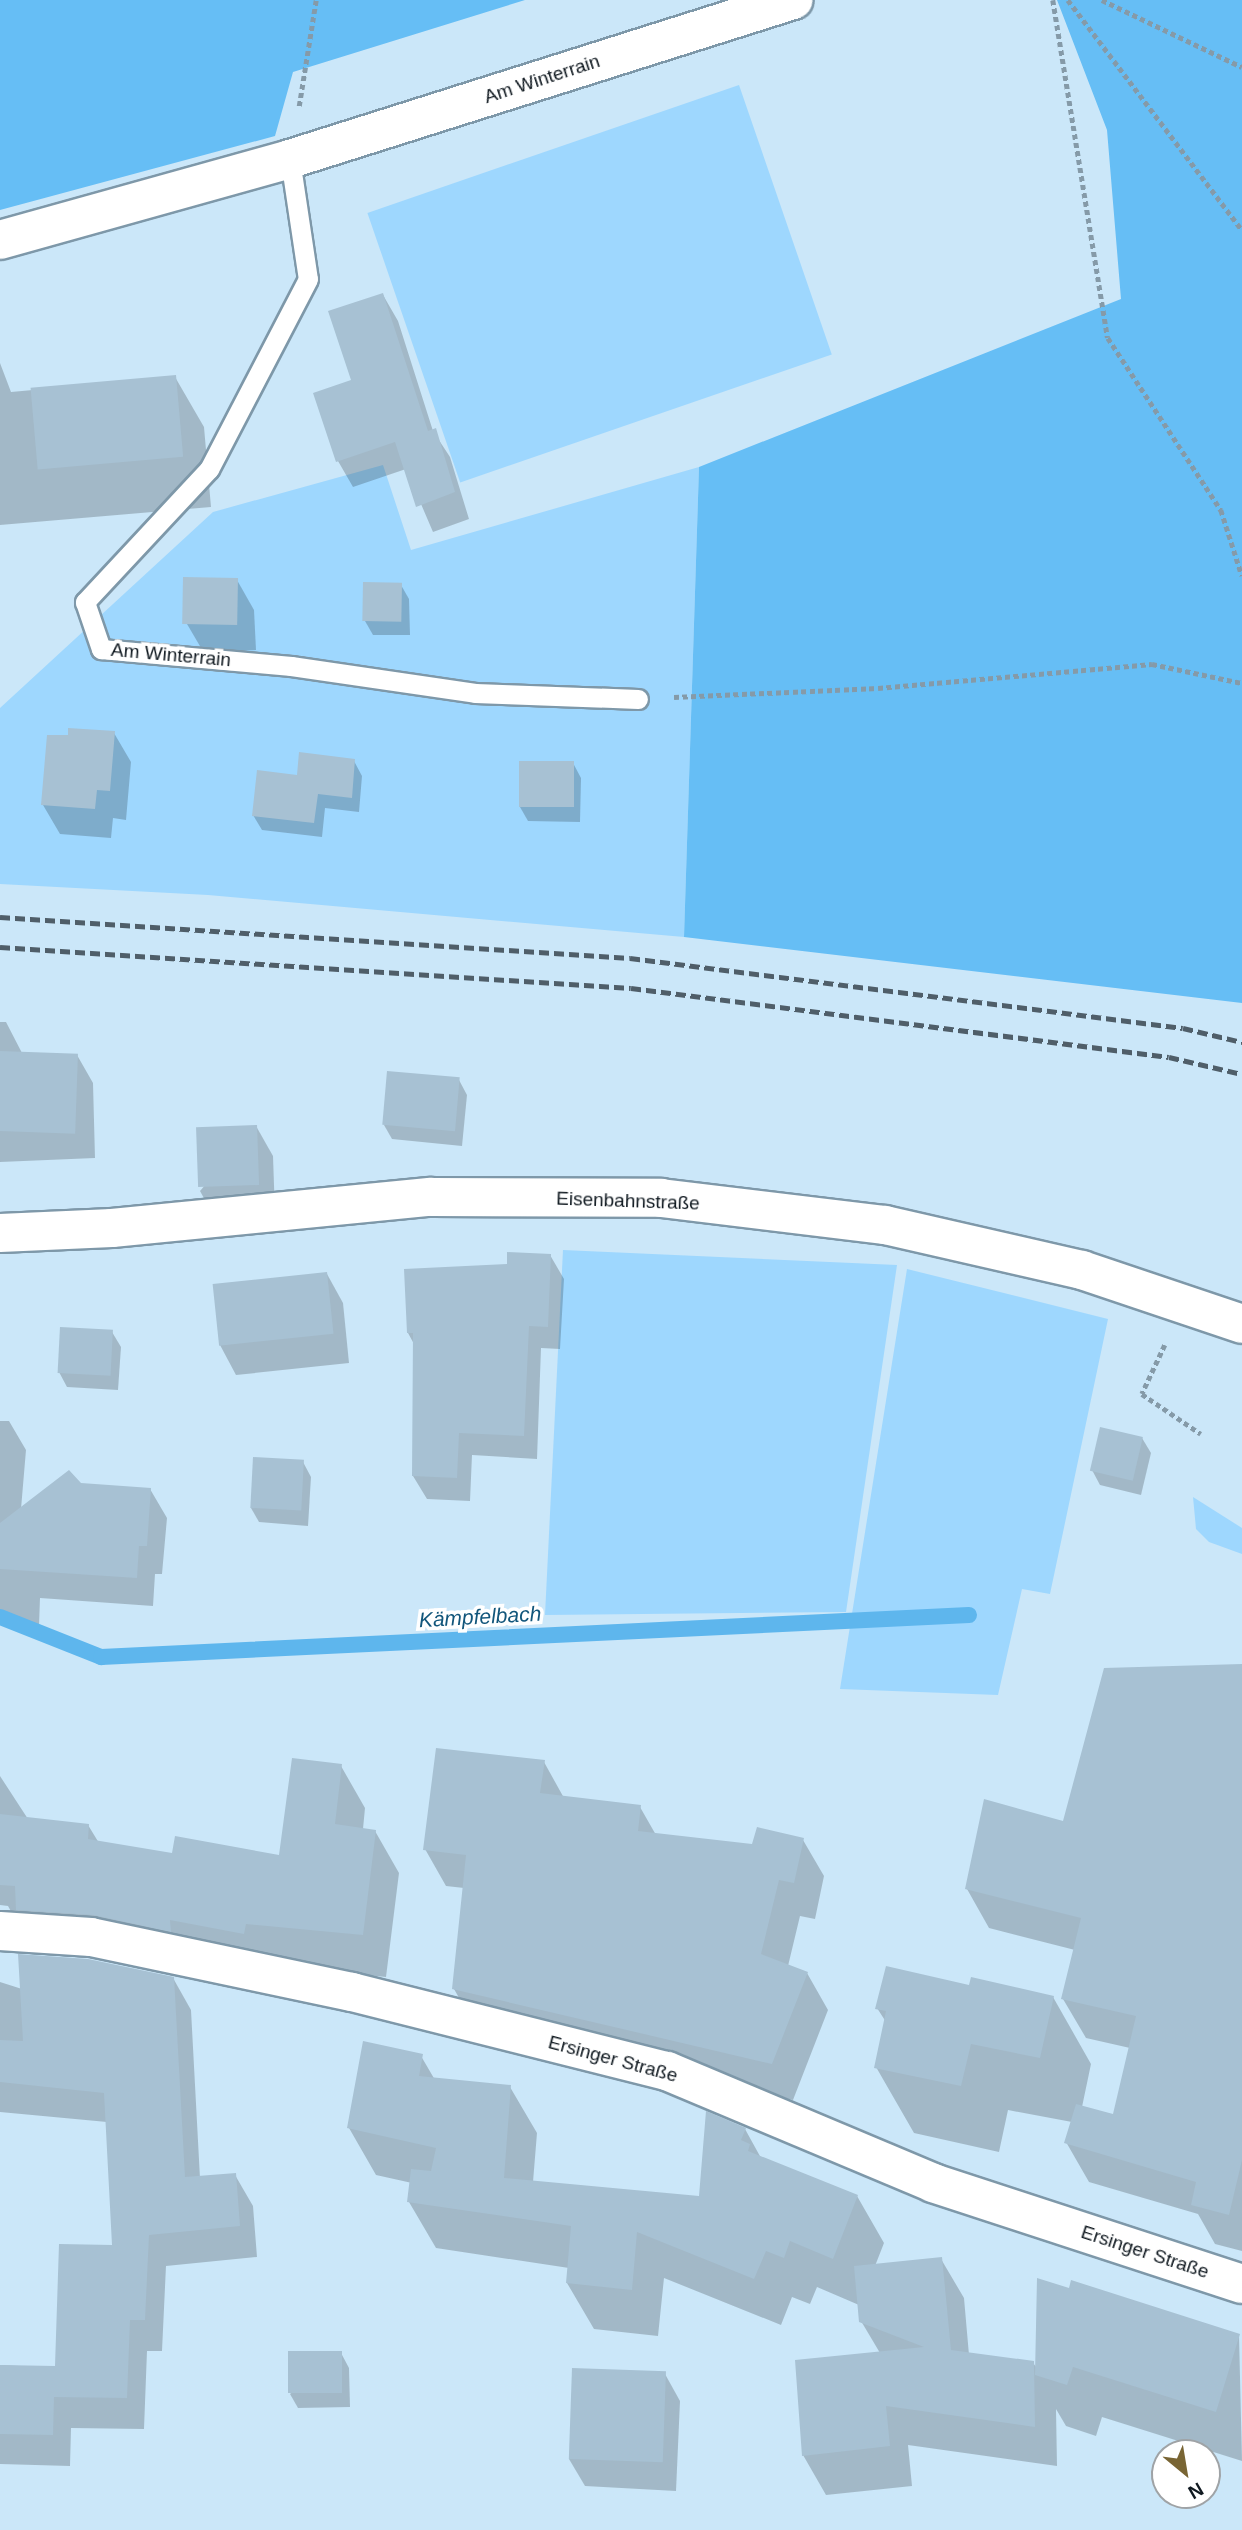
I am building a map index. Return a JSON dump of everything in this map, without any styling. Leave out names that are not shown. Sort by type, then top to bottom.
[{"type":"street","name":"Am Winterrain","points":[[0,240],[290,159],[793,0]]},
{"type":"street","name":"Eisenbahnstraße","points":[[0,1233],[112,1228],[430,1198],[661,1198],[885,1225],[1082,1270],[1242,1324]]},
{"type":"street","name":"Ersinger Straße","points":[[0,1931],[117,1942],[352,1992],[667,2071],[933,2183],[1242,2284]]},
{"type":"lane","name":"Am Winterrain","points":[[290,159],[308,279],[209,469],[85,602],[101,649],[291,666],[474,693],[638,699]]},
{"type":"path","points":[[290,159],[316,0]]},
{"type":"path","points":[[1054,0],[1108,338],[1221,510],[1242,576]]},
{"type":"path","points":[[1068,0],[1242,230]]},
{"type":"path","points":[[1102,0],[1242,67]]},
{"type":"path","points":[[638,699],[878,688],[1152,664],[1242,684]]},
{"type":"path","points":[[1168,1338],[1142,1394],[1201,1434]]},
{"type":"shaded area","points":[[0,0],[525,0],[293,72],[275,136],[0,210]]},
{"type":"shaded area","points":[[1057,0],[1242,0],[1242,1003],[684,937],[699,467],[1121,299],[1107,130]]},
{"type":"shaded area","points":[[739,85],[832,354],[460,482],[367,213]]},
{"type":"shaded area","points":[[383,465],[411,550],[699,467],[684,937],[208,895],[0,884],[0,708],[213,512]]},
{"type":"shaded area","points":[[563,1250],[897,1265],[846,1612],[545,1615]]},
{"type":"shaded area","points":[[907,1269],[1108,1319],[1050,1594],[1022,1589],[998,1695],[840,1689]]},
{"type":"shaded area","points":[[1193,1497],[1242,1528],[1242,1554],[1209,1542],[1196,1529]]},
{"type":"building","points":[[383,293],[428,431],[436,428],[455,492],[416,507],[395,442],[336,462],[313,393],[351,380],[328,311]]},
{"type":"building","points":[[176,375],[183,457],[38,469],[31,388]]},
{"type":"building","points":[[183,577],[238,578],[237,625],[182,624]]},
{"type":"building","points":[[363,582],[402,583],[401,622],[362,621]]},
{"type":"building","points":[[68,728],[115,731],[110,791],[97,790],[95,809],[41,805],[47,735],[68,735]]},
{"type":"building","points":[[299,752],[355,759],[352,798],[318,794],[314,823],[252,816],[257,770],[297,775]]},
{"type":"building","points":[[519,761],[574,761],[574,807],[519,807]]},
{"type":"building","points":[[0,1051],[78,1054],[75,1134],[0,1131]]},
{"type":"building","points":[[387,1071],[460,1077],[455,1131],[382,1125]]},
{"type":"building","points":[[257,1125],[259,1185],[198,1187],[196,1127]]},
{"type":"building","points":[[507,1252],[551,1254],[548,1327],[529,1326],[524,1436],[459,1433],[457,1478],[412,1476],[413,1333],[407,1333],[404,1269],[507,1264]]},
{"type":"building","points":[[327,1272],[333,1334],[219,1346],[213,1284]]},
{"type":"building","points":[[60,1327],[113,1330],[111,1376],[58,1373]]},
{"type":"building","points":[[1100,1427],[1143,1437],[1133,1481],[1090,1471]]},
{"type":"building","points":[[253,1457],[304,1460],[301,1511],[250,1508]]},
{"type":"building","points":[[69,1470],[81,1483],[151,1488],[147,1546],[139,1546],[137,1578],[0,1569],[0,1523]]},
{"type":"building","points":[[1242,1664],[1242,2160],[1229,2215],[1191,2205],[1196,2182],[1064,2143],[1076,2104],[1113,2114],[1136,2016],[1061,1999],[1081,1918],[965,1889],[984,1799],[1063,1821],[1104,1668]]},
{"type":"building","points":[[436,1748],[545,1760],[540,1793],[641,1805],[638,1831],[752,1844],[757,1827],[804,1838],[794,1883],[779,1880],[761,1954],[808,1972],[772,2064],[452,1989],[466,1855],[423,1850]]},
{"type":"building","points":[[292,1758],[342,1764],[335,1824],[376,1830],[363,1935],[246,1924],[244,1934],[170,1920],[171,1932],[93,1915],[16,1910],[15,1886],[0,1885],[0,1814],[89,1824],[88,1839],[172,1853],[175,1836],[279,1855]]},
{"type":"building","points":[[18,1954],[88,1959],[174,1977],[185,2177],[236,2173],[240,2226],[149,2235],[145,2320],[130,2320],[127,2398],[54,2397],[53,2435],[0,2434],[0,2365],[55,2366],[59,2244],[112,2245],[104,2093],[0,2082],[0,2040],[23,2041]]},
{"type":"building","points":[[886,1966],[969,1985],[971,1977],[1054,1996],[1040,2058],[971,2044],[961,2086],[874,2068],[886,2011],[875,2009]]},
{"type":"building","points":[[363,2041],[423,2054],[419,2076],[511,2085],[504,2178],[699,2196],[706,2111],[746,2128],[741,2140],[750,2144],[748,2151],[858,2195],[833,2259],[790,2241],[784,2258],[766,2251],[754,2279],[637,2232],[632,2290],[566,2283],[571,2226],[407,2202],[411,2169],[431,2171],[436,2148],[347,2128]]},
{"type":"building","points":[[942,2257],[951,2350],[1034,2361],[1035,2427],[886,2406],[890,2446],[802,2456],[795,2360],[924,2347],[859,2322],[854,2266]]},
{"type":"building","points":[[1037,2278],[1069,2288],[1071,2280],[1240,2334],[1216,2412],[1073,2367],[1067,2385],[1035,2375]]},
{"type":"building","points":[[288,2351],[342,2351],[342,2393],[288,2393]]},
{"type":"building","points":[[572,2368],[666,2371],[663,2462],[569,2459]]},
{"type":"waterway","name":"Kämpfelbach","points":[[0,1617],[101,1657],[969,1615]]},
{"type":"railway","points":[[0,917],[630,958],[1183,1028],[1242,1042]]},
{"type":"railway","points":[[0,947],[631,988],[1169,1057],[1242,1074]]}]
